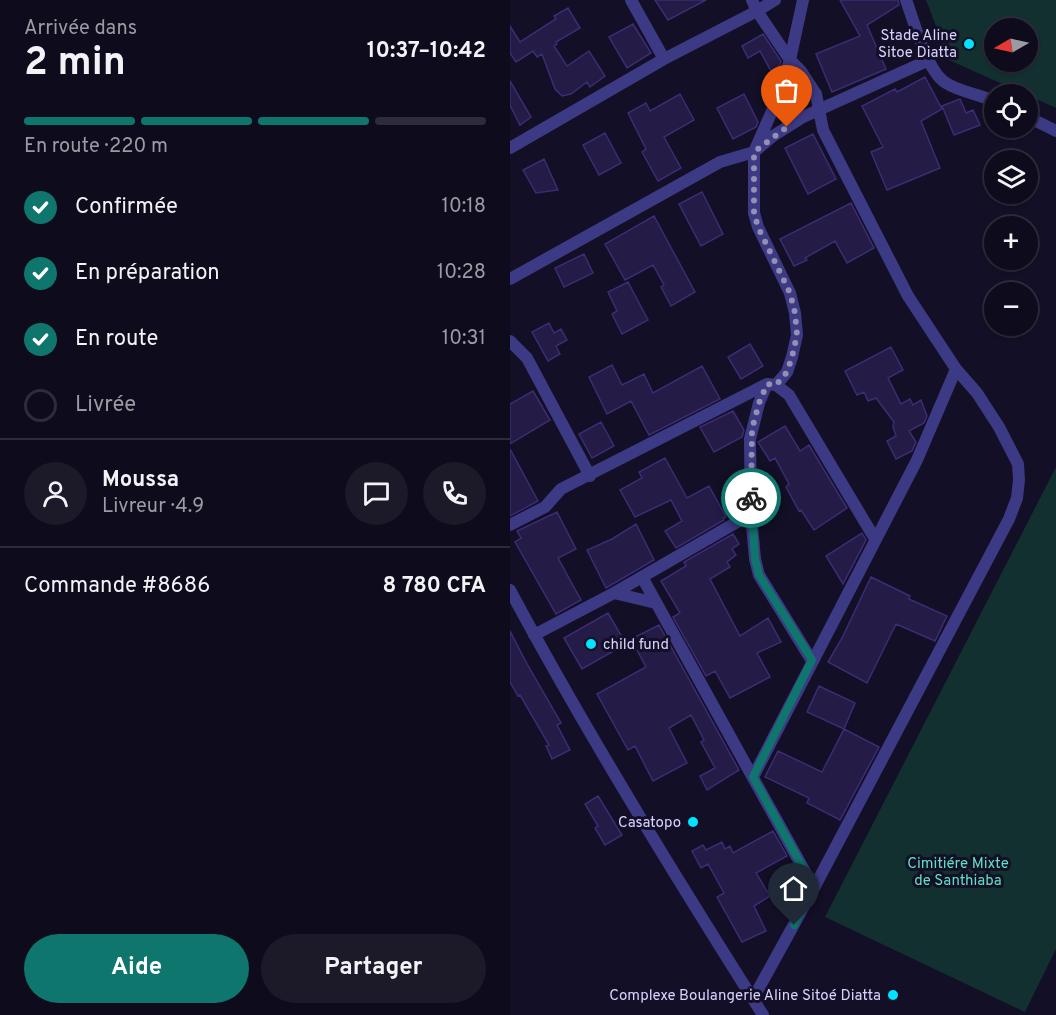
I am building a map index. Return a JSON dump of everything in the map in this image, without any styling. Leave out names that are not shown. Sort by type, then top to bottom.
[{"type":"street","points":[[631,0],[664,58]]},
{"type":"street","points":[[510,148],[755,6],[775,0]]},
{"type":"street","points":[[510,525],[545,507],[561,489],[772,384],[787,372],[797,335],[795,313],[790,293],[758,227],[754,213],[754,152],[777,102],[790,60],[803,0]]},
{"type":"street","points":[[906,0],[929,60],[939,78],[948,84],[984,97]]},
{"type":"street","points":[[753,999],[1009,519],[1017,498],[1019,480],[1018,464],[999,427],[977,393],[956,369],[908,296],[823,130],[819,119],[820,110],[816,94],[801,71],[790,60],[755,6]]},
{"type":"street","points":[[510,279],[720,162],[754,152],[773,136],[803,117],[929,60]]},
{"type":"street","points":[[1038,122],[1056,131]]},
{"type":"street","points":[[510,341],[527,358],[590,476]]},
{"type":"street","points":[[753,777],[916,460],[956,369]]},
{"type":"street","points":[[772,384],[759,403],[752,429],[752,514],[755,559],[759,575],[812,660]]},
{"type":"street","points":[[772,384],[789,394],[874,539]]},
{"type":"street","points":[[534,635],[614,593],[752,514]]},
{"type":"street","points":[[642,577],[814,888]]},
{"type":"street","points":[[510,590],[534,635],[681,885],[763,1015]]},
{"type":"street","points":[[614,593],[656,603]]},
{"type":"green space","name":"Stade Aline Sitoe Diatta","points":[[926,0],[1056,0],[1056,108],[1038,100],[1038,84],[1002,84],[949,60]]},
{"type":"green space","name":"Cimitiére Mixte de Santhiaba","points":[[1056,467],[1056,949],[1025,1012],[825,917]]},
{"type":"building","points":[[655,0],[706,0],[668,20]]},
{"type":"building","points":[[840,0],[898,0],[899,5],[867,25],[886,69],[832,92],[816,54],[860,36]]},
{"type":"building","points":[[568,8],[580,28],[556,42],[554,46],[567,66],[589,51],[605,76],[590,87],[587,82],[571,94],[562,96],[555,89],[542,54],[537,57],[533,51],[516,62],[510,53],[510,26],[520,42],[556,19],[554,16]]},
{"type":"building","points":[[633,24],[651,53],[627,68],[609,37]]},
{"type":"building","points":[[763,34],[781,61],[778,70],[772,73],[760,51],[748,58],[742,46]]},
{"type":"building","points":[[925,77],[942,109],[921,121],[940,168],[887,190],[871,152],[883,147],[862,106],[895,89],[897,92]]},
{"type":"building","points":[[510,81],[531,117],[520,125],[510,105]]},
{"type":"building","points":[[680,94],[694,120],[664,137],[681,168],[658,181],[642,152],[646,149],[628,113],[646,103],[650,111]]},
{"type":"building","points":[[744,94],[758,122],[756,127],[733,139],[717,108]]},
{"type":"building","points":[[960,99],[966,113],[973,110],[980,125],[954,135],[942,106]]},
{"type":"building","points":[[605,133],[621,163],[599,175],[583,145]]},
{"type":"building","points":[[813,134],[836,179],[808,194],[785,148]]},
{"type":"building","points":[[544,159],[558,190],[536,193],[523,170]]},
{"type":"building","points":[[702,192],[723,234],[701,246],[679,204]]},
{"type":"building","points":[[851,203],[874,248],[847,263],[835,241],[794,266],[780,239]]},
{"type":"building","points":[[654,216],[695,292],[671,306],[661,287],[664,285],[653,265],[625,280],[605,244]]},
{"type":"building","points":[[584,254],[593,273],[564,287],[555,268]]},
{"type":"building","points":[[628,282],[648,320],[622,334],[612,314],[617,311],[608,292]]},
{"type":"building","points":[[549,323],[554,333],[561,329],[567,340],[556,346],[560,354],[548,361],[532,332]]},
{"type":"building","points":[[750,344],[763,366],[741,379],[728,357]]},
{"type":"building","points":[[891,347],[903,370],[888,378],[901,404],[910,399],[913,405],[921,400],[927,416],[924,423],[909,431],[916,442],[912,451],[896,459],[887,441],[896,436],[894,422],[876,398],[868,401],[864,392],[857,395],[845,371]]},
{"type":"building","points":[[612,365],[622,385],[644,374],[653,393],[702,366],[720,399],[649,435],[631,401],[607,414],[589,377]]},
{"type":"building","points":[[533,391],[550,420],[510,444],[510,404]]},
{"type":"building","points":[[733,411],[744,430],[742,437],[714,452],[700,427]]},
{"type":"building","points":[[601,422],[614,446],[592,458],[579,434]]},
{"type":"building","points":[[785,426],[800,451],[809,445],[847,508],[814,530],[801,510],[799,511],[786,487],[789,484],[775,458],[770,461],[758,442]]},
{"type":"building","points":[[510,449],[538,501],[510,516]]},
{"type":"building","points":[[665,458],[687,498],[709,486],[726,517],[676,548],[665,531],[682,521],[671,500],[635,517],[620,490],[642,478],[639,472]]},
{"type":"building","points":[[557,512],[576,549],[558,558],[581,600],[556,614],[515,542],[521,538],[517,531]]},
{"type":"building","points":[[636,524],[654,560],[606,588],[587,550],[612,539]]},
{"type":"building","points":[[862,533],[866,540],[843,584],[826,556]]},
{"type":"building","points":[[733,534],[739,544],[732,549],[736,555],[727,562],[730,567],[710,579],[740,636],[768,618],[781,642],[757,653],[770,677],[730,698],[715,671],[706,676],[673,617],[680,613],[661,581],[686,566],[684,562]]},
{"type":"building","points":[[871,577],[910,596],[909,599],[947,616],[935,641],[896,624],[867,683],[828,662]]},
{"type":"building","points":[[608,613],[626,644],[582,669],[564,638]]},
{"type":"building","points":[[659,625],[739,770],[707,790],[700,776],[715,768],[701,742],[704,740],[691,715],[669,728],[687,763],[653,781],[635,746],[628,750],[597,694],[646,667],[631,639]]},
{"type":"building","points":[[510,631],[561,723],[557,725],[570,750],[552,759],[546,746],[549,745],[510,682]]},
{"type":"building","points":[[819,686],[855,703],[844,729],[807,712]]},
{"type":"building","points":[[844,729],[879,747],[840,820],[807,803],[809,798],[765,777],[778,751],[822,772]]},
{"type":"building","points":[[598,796],[622,835],[605,845],[595,828],[598,826],[585,804]]},
{"type":"building","points":[[773,831],[787,856],[756,873],[770,896],[754,906],[766,931],[742,942],[717,897],[724,893],[708,864],[701,868],[692,851],[703,845],[706,850],[722,842],[725,849],[730,846],[733,853]]},
{"type":"way so far","points":[[751,498],[750,439],[759,403],[767,384],[776,385],[787,372],[797,335],[790,293],[758,227],[754,213],[752,196],[754,152],[787,127]]},
{"type":"place","name":"Stade Aline Sitoe Diatta","points":[[969,44]]},
{"type":"place","name":"child fund","points":[[591,644]]},
{"type":"place","name":"Casatopo","points":[[693,822]]},
{"type":"place","name":"Complexe Boulangerie Aline Sitoé Diatta","points":[[893,995]]},
{"type":"route","points":[[751,498],[755,559],[759,575],[812,660],[753,777],[814,888],[794,925]]}]
